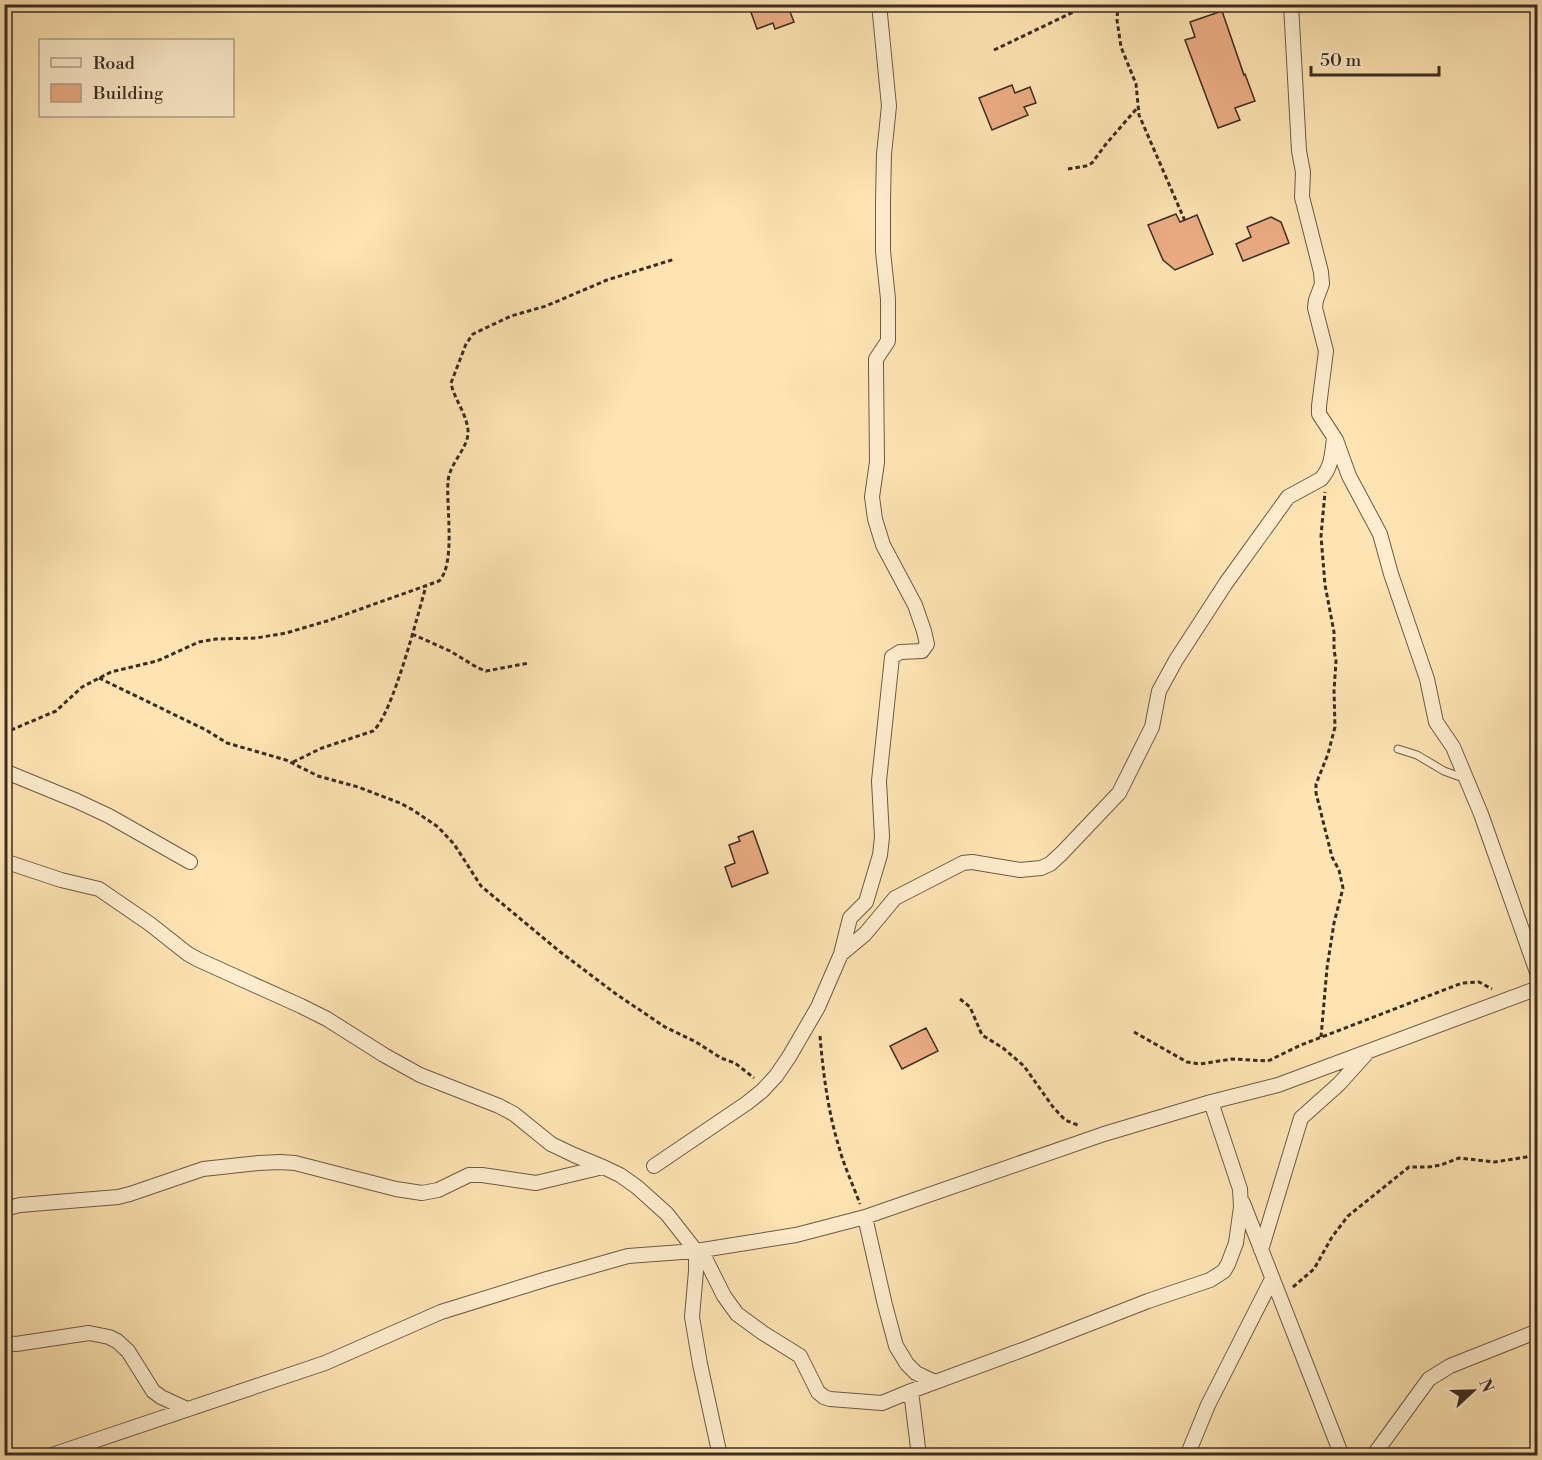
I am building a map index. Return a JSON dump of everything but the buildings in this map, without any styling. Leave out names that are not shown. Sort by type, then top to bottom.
[{"type":"street","points":[[654,1166],[747,1103],[765,1088],[789,1057],[818,1007],[841,954],[850,918],[866,902],[880,855],[882,837],[879,781],[892,657],[900,652],[922,651],[927,644],[915,605],[883,544],[875,519],[872,497],[877,462],[876,359],[888,341],[883,201],[884,154],[890,106],[879,4]]},
{"type":"street","points":[[1291,4],[1299,151],[1303,172],[1302,197],[1322,284],[1315,308],[1326,351],[1319,414],[1334,438],[1349,476],[1380,534],[1390,574],[1427,679],[1436,722],[1453,747],[1481,814],[1538,975]]},
{"type":"street","points":[[841,954],[865,934],[895,898],[963,863],[972,862],[1020,870],[1041,868],[1050,864],[1062,853],[1119,793],[1152,727],[1159,691],[1176,660],[1226,583],[1288,497],[1321,479],[1329,467],[1334,438]]},
{"type":"street","points":[[4,771],[110,816],[190,862]]},
{"type":"street","points":[[4,861],[61,880],[99,889],[150,924],[188,954],[327,1019],[420,1075],[500,1106],[551,1143],[603,1167],[637,1187],[667,1214],[699,1250],[724,1296],[737,1314],[800,1356],[818,1392],[830,1399],[878,1403],[889,1400],[1148,1301],[1210,1280],[1224,1271],[1236,1243],[1241,1198],[1211,1102]]},
{"type":"street","points":[[49,1455],[325,1363],[441,1312],[536,1282],[628,1256],[699,1250],[796,1235],[865,1217],[1104,1134],[1278,1085],[1538,988]]},
{"type":"street","points":[[1261,1250],[1301,1118],[1339,1084],[1369,1051]]},
{"type":"street","points":[[4,1209],[20,1205],[118,1197],[203,1169],[259,1163],[295,1164],[396,1189],[422,1193],[438,1190],[468,1175],[536,1183],[603,1167]]},
{"type":"street","points":[[1241,1198],[1342,1455]]},
{"type":"street","points":[[865,1217],[896,1346],[907,1364],[916,1373],[935,1382]]},
{"type":"street","points":[[699,1250],[692,1317],[720,1455]]},
{"type":"street","points":[[1186,1455],[1208,1405],[1272,1279]]},
{"type":"street","points":[[1372,1455],[1430,1379],[1450,1366],[1538,1331]]},
{"type":"street","points":[[4,1342],[16,1344],[89,1333],[109,1337],[128,1351],[153,1390],[161,1397],[187,1409]]},
{"type":"street","points":[[911,1390],[919,1455]]},
{"type":"lane","points":[[1398,749],[1417,755],[1444,771],[1466,779]]},
{"type":"path","points":[[994,50],[1090,4]]},
{"type":"path","points":[[1118,4],[1117,20],[1121,47],[1136,84],[1139,115],[1185,221]]},
{"type":"path","points":[[1068,169],[1092,163],[1138,107]]},
{"type":"path","points":[[4,733],[56,711],[82,687],[111,672],[157,661],[199,642],[216,639],[256,638],[286,633],[327,621],[442,579],[447,564],[448,482],[452,467],[468,435],[467,423],[451,383],[471,336],[511,316],[546,306],[607,280],[675,259]]},
{"type":"path","points":[[1321,1037],[1326,968],[1343,888],[1339,870],[1332,857],[1316,793],[1316,784],[1329,754],[1335,728],[1335,639],[1320,536],[1329,467]]},
{"type":"path","points":[[292,762],[322,748],[377,728],[397,683],[426,586]]},
{"type":"path","points":[[412,634],[486,671],[529,663]]},
{"type":"path","points":[[99,678],[206,730],[226,743],[292,762],[318,776],[358,787],[413,810],[438,827],[454,844],[481,886],[559,951],[665,1027],[696,1042],[721,1058],[735,1063],[765,1088]]},
{"type":"path","points":[[1134,1032],[1187,1062],[1200,1064],[1232,1059],[1268,1061],[1301,1045],[1462,983],[1484,984],[1509,999]]},
{"type":"path","points":[[960,999],[970,1006],[982,1035],[1003,1048],[1024,1066],[1065,1120],[1104,1134]]},
{"type":"path","points":[[818,1007],[822,1061],[839,1147],[865,1217]]},
{"type":"path","points":[[1280,1298],[1314,1269],[1332,1237],[1348,1216],[1409,1167],[1435,1166],[1459,1158],[1495,1162],[1538,1153]]}]
